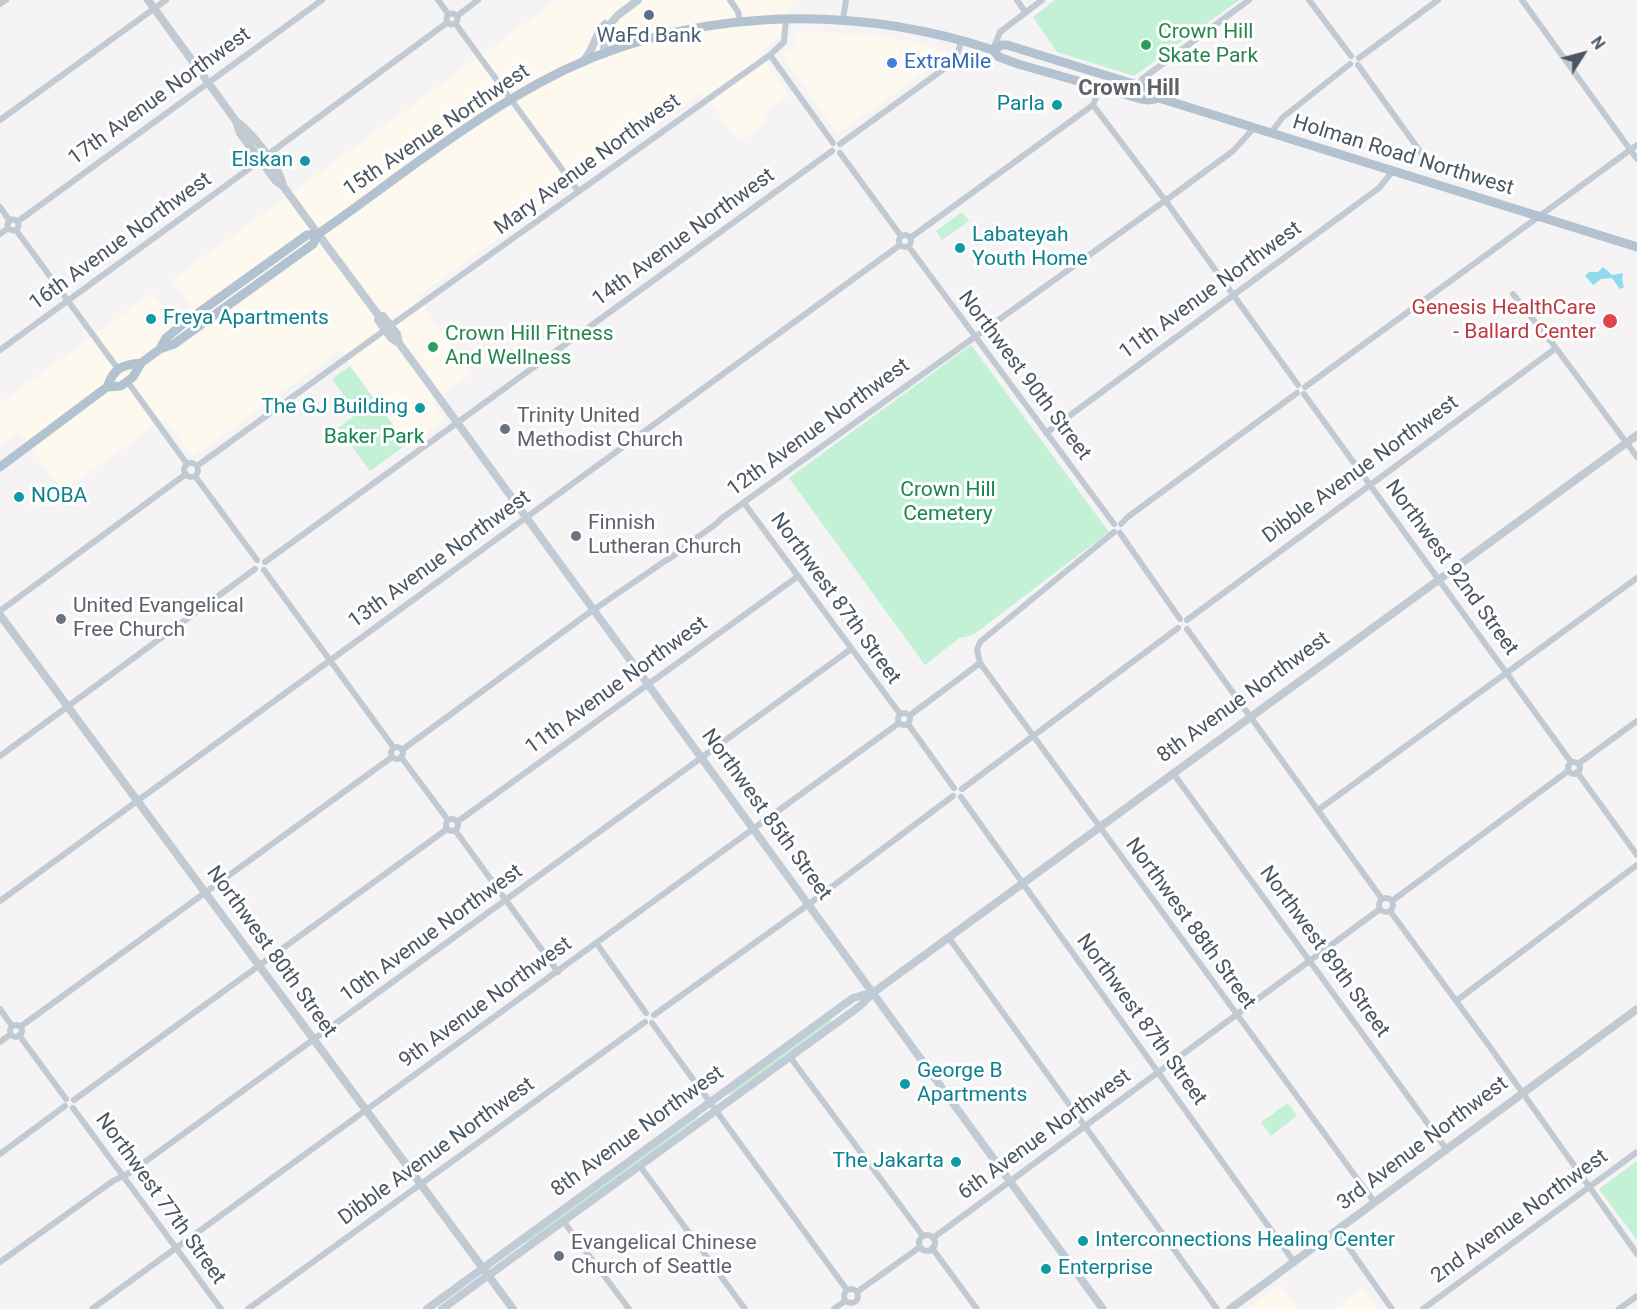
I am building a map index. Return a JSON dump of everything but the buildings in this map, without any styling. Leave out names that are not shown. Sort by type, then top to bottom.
[{"type":"main road","points":[[579,64],[589,55],[601,28],[638,0]]},
{"type":"main road","points":[[604,54],[604,34],[618,15]]},
{"type":"main road","name":"Holman Road Northwest","points":[[579,64],[663,36],[740,21],[786,18],[843,20],[908,28],[962,40],[993,50],[999,57],[1009,61],[1145,100],[1159,98],[1637,247]]},
{"type":"main road","name":"Holman Road Northwest","points":[[993,50],[1007,45],[1150,88],[1159,98]]},
{"type":"main road","name":"15th Avenue Northwest","points":[[127,381],[133,377],[141,363],[160,349],[188,335],[313,244],[318,234],[466,128],[546,79],[579,64]]},
{"type":"main road","name":"15th Avenue Northwest","points":[[160,349],[166,338],[201,312],[307,235],[318,234]]},
{"type":"main road","name":"Northwest 85th Street","points":[[318,234],[379,316],[378,320],[397,334],[399,343],[1103,1309]]},
{"type":"main road","points":[[188,335],[188,328],[202,316],[201,312]]},
{"type":"main road","name":"15th Avenue Northwest","points":[[118,369],[126,364],[141,363]]},
{"type":"main road","points":[[0,467],[107,387],[112,374],[118,369]]},
{"type":"main road","points":[[107,387],[121,386],[127,381]]},
{"type":"main road","name":"8th Avenue Northwest","points":[[442,1309],[860,1006],[874,992]]},
{"type":"main road","name":"8th Avenue Northwest","points":[[427,1309],[853,998],[874,992]]},
{"type":"street","points":[[0,4],[6,0]]},
{"type":"street","name":"Northwest 85th Street","points":[[148,0],[236,121],[240,133],[264,158],[276,181],[283,186],[318,234]]},
{"type":"street","points":[[0,120],[166,0]]},
{"type":"street","name":"17th Avenue Northwest","points":[[14,221],[322,0]]},
{"type":"street","points":[[438,0],[448,18],[453,14],[578,191]]},
{"type":"street","points":[[456,20],[478,0]]},
{"type":"street","points":[[730,0],[738,12],[740,21]]},
{"type":"street","points":[[843,20],[846,0]]},
{"type":"street","points":[[1017,0],[1025,12]]},
{"type":"street","points":[[993,50],[1000,32],[1042,0]]},
{"type":"street","points":[[1139,85],[1142,79],[1249,0]]},
{"type":"street","points":[[1309,0],[1351,56],[1349,59],[1422,154]]},
{"type":"street","points":[[1359,57],[1438,0]]},
{"type":"street","points":[[1522,0],[1637,159]]},
{"type":"street","name":"16th Avenue Northwest","points":[[0,350],[264,158],[448,18]]},
{"type":"street","name":"Mary Avenue Northwest","points":[[197,466],[770,55],[784,42],[786,18]]},
{"type":"street","points":[[840,153],[835,154],[831,147],[955,62],[962,40]]},
{"type":"street","points":[[770,55],[842,148],[840,153]]},
{"type":"street","points":[[1351,56],[1359,57]]},
{"type":"street","points":[[1271,133],[1282,118],[1354,64],[1360,62],[1359,57]]},
{"type":"street","points":[[910,238],[1093,105],[1100,87]]},
{"type":"street","name":"Northwest 92nd Street","points":[[1093,105],[1165,200],[1570,762]]},
{"type":"street","name":"12th Avenue Northwest","points":[[401,754],[594,610],[678,554],[722,518],[1233,151],[1254,128]]},
{"type":"street","points":[[1382,899],[1187,628],[1189,624],[1117,532],[1112,529],[1637,145]]},
{"type":"street","name":"14th Avenue Northwest","points":[[265,562],[832,151]]},
{"type":"street","points":[[840,153],[901,237]]},
{"type":"street","name":"11th Avenue Northwest","points":[[1046,433],[1379,188],[1392,172]]},
{"type":"street","points":[[0,207],[18,226],[16,230],[118,369]]},
{"type":"street","points":[[0,234],[8,228],[8,223],[14,221]]},
{"type":"street","points":[[8,228],[16,230]]},
{"type":"street","points":[[901,237],[906,235],[910,238]]},
{"type":"street","points":[[901,237],[900,245],[904,248],[909,247],[910,238]]},
{"type":"street","name":"13th Avenue Northwest","points":[[0,901],[900,245]]},
{"type":"street","name":"Northwest 90th Street","points":[[909,247],[1046,433],[1117,524]]},
{"type":"street","points":[[1513,294],[1637,457]]},
{"type":"street","name":"Dibble Avenue Northwest","points":[[1184,620],[1556,348]]},
{"type":"street","points":[[127,381],[187,464]]},
{"type":"street","name":"8th Avenue Northwest","points":[[874,992],[1637,435]]},
{"type":"street","points":[[187,464],[192,463],[197,466],[198,472],[195,476]]},
{"type":"street","points":[[187,464],[184,469],[186,474],[191,477],[195,476]]},
{"type":"street","points":[[0,613],[186,474]]},
{"type":"street","points":[[195,476],[257,560],[265,562],[264,570]]},
{"type":"street","name":"Northwest 87th Street","points":[[744,503],[900,714]]},
{"type":"street","points":[[909,716],[980,663],[977,650],[980,642],[1117,532]]},
{"type":"street","points":[[255,569],[254,565],[257,560]]},
{"type":"street","points":[[255,569],[260,572],[264,570]]},
{"type":"street","points":[[0,756],[255,569]]},
{"type":"street","points":[[264,570],[448,820]]},
{"type":"street","name":"11th Avenue Northwest","points":[[457,822],[797,577]]},
{"type":"street","points":[[1318,810],[1637,578]]},
{"type":"street","name":"Northwest 80th Street","points":[[0,613],[513,1309]]},
{"type":"street","points":[[1178,628],[1177,623],[1184,620]]},
{"type":"street","points":[[1178,628],[1182,630],[1187,628]]},
{"type":"street","points":[[650,1014],[809,904],[953,796],[952,792],[959,792],[1178,628]]},
{"type":"street","name":"10th Avenue Northwest","points":[[0,1262],[313,1040],[851,649]]},
{"type":"street","name":"Northwest 88th Street","points":[[980,663],[1375,1203]]},
{"type":"street","points":[[905,713],[909,716],[908,724],[903,726],[899,723],[900,714],[905,713]]},
{"type":"street","points":[[1578,764],[1637,721]]},
{"type":"street","name":"9th Avenue Northwest","points":[[92,1309],[899,723]]},
{"type":"street","name":"Northwest 87th Street","points":[[908,724],[1294,1262]]},
{"type":"street","points":[[392,757],[391,753],[394,748]]},
{"type":"street","points":[[392,757],[397,759],[401,754]]},
{"type":"street","points":[[20,1027],[392,757]]},
{"type":"street","points":[[1392,902],[1568,771],[1570,762],[1574,761],[1580,768],[1573,774],[1568,771]]},
{"type":"street","points":[[1577,772],[1637,855]]},
{"type":"street","name":"Northwest 89th Street","points":[[1173,773],[1447,1150]]},
{"type":"street","points":[[448,820],[453,819],[457,822],[458,826],[455,830]]},
{"type":"street","points":[[447,829],[445,825],[448,820]]},
{"type":"street","points":[[447,829],[455,830]]},
{"type":"street","points":[[74,1100],[447,829]]},
{"type":"street","points":[[455,830],[558,972]]},
{"type":"street","points":[[1456,1000],[1637,865]]},
{"type":"street","points":[[1387,898],[1392,902],[1393,908],[1390,911],[1385,913],[1380,909],[1379,904],[1382,899],[1387,898]]},
{"type":"street","name":"6th Avenue Northwest","points":[[933,1238],[1380,909]]},
{"type":"street","points":[[1390,911],[1637,1254]]},
{"type":"street","points":[[949,938],[1217,1309]]},
{"type":"street","points":[[597,944],[655,1019],[649,1022],[710,1101],[847,1290]]},
{"type":"street","points":[[0,1009],[12,1026]]},
{"type":"street","name":"3rd Avenue Northwest","points":[[1230,1309],[1637,1009]]},
{"type":"street","name":"Dibble Avenue Northwest","points":[[248,1309],[649,1022]]},
{"type":"street","points":[[12,1026],[20,1027]]},
{"type":"street","points":[[0,1042],[10,1034],[12,1026]]},
{"type":"street","points":[[10,1034],[15,1037],[19,1035],[22,1031],[20,1027]]},
{"type":"street","points":[[19,1035],[66,1099]]},
{"type":"street","points":[[790,1057],[923,1236]]},
{"type":"street","points":[[66,1099],[69,1097],[74,1100]]},
{"type":"street","points":[[65,1106],[66,1099]]},
{"type":"street","points":[[65,1106],[68,1109],[73,1108],[74,1100]]},
{"type":"street","points":[[0,1154],[65,1106]]},
{"type":"street","name":"Northwest 77th Street","points":[[73,1108],[220,1309]]},
{"type":"street","name":"2nd Avenue Northwest","points":[[1423,1309],[1637,1152]]},
{"type":"street","points":[[640,1166],[745,1309]]},
{"type":"street","points":[[564,1222],[629,1309]]},
{"type":"street","points":[[1337,1231],[1392,1309]]},
{"type":"street","points":[[923,1236],[933,1238],[935,1242],[932,1248],[926,1250],[920,1247],[919,1240],[923,1236]]},
{"type":"street","points":[[857,1292],[920,1247]]},
{"type":"street","points":[[932,1248],[977,1309]]},
{"type":"street","points":[[847,1290],[852,1289],[857,1292]]},
{"type":"street","points":[[845,1301],[844,1295],[847,1290]]},
{"type":"street","points":[[855,1302],[858,1298],[857,1292]]},
{"type":"street","points":[[1619,1309],[1637,1296]]},
{"type":"street","points":[[845,1301],[855,1302]]},
{"type":"street","points":[[834,1309],[845,1301]]},
{"type":"street","points":[[855,1302],[860,1309]]},
{"type":"shaded area","points":[[557,0],[794,0],[778,39],[759,53],[789,94],[763,114],[768,121],[739,142],[702,92],[417,297],[471,373],[432,402],[444,419],[408,445],[340,350],[193,457],[164,418],[63,492],[19,432],[0,446],[0,403],[152,293],[172,320],[190,306],[172,280]]},
{"type":"shaded area","points":[[796,31],[880,36],[914,42],[947,52],[947,56],[838,134],[781,54],[794,45]]},
{"type":"shaded area","points":[[1280,1284],[1298,1309],[1246,1309],[1268,1293]]},
{"type":"shaded area","points":[[1363,1288],[1378,1309],[1334,1309]]},
{"type":"green space","points":[[1055,0],[1239,0],[1134,76],[1057,52],[1033,17]]},
{"type":"green space","points":[[962,212],[969,221],[942,240],[936,231]]},
{"type":"green space","name":"Crown Hill Cemetery","points":[[971,345],[1109,532],[973,635],[959,638],[925,665],[789,478]]},
{"type":"green space","name":"Baker Park","points":[[350,366],[407,444],[370,471],[338,428],[357,414],[332,379]]},
{"type":"green space","points":[[830,1019],[832,1022],[730,1095],[728,1092]]},
{"type":"green space","points":[[1288,1103],[1297,1116],[1271,1136],[1261,1122]]},
{"type":"green space","points":[[697,1115],[698,1118],[526,1244],[524,1241]]},
{"type":"green space","points":[[1637,1161],[1637,1240],[1599,1189]]},
{"type":"water","points":[[1603,267],[1612,275],[1623,273],[1624,287],[1620,289],[1612,278],[1601,279],[1593,285],[1585,276],[1589,272],[1598,272]]},
{"type":"place","name":"WaFd Bank","points":[[649,15]]},
{"type":"place","name":"Crown Hill Skate Park","points":[[1146,45]]},
{"type":"place","name":"ExtraMile","points":[[892,63]]},
{"type":"place","name":"Parla","points":[[1057,105]]},
{"type":"place","name":"Elskan","points":[[305,161]]},
{"type":"place","name":"Labateyah Youth Home","points":[[960,248]]},
{"type":"place","name":"Freya Apartments","points":[[151,319]]},
{"type":"place","name":"Genesis HealthCare - Ballard Center","points":[[1610,321]]},
{"type":"place","name":"Crown Hill Fitness And Wellness","points":[[433,347]]},
{"type":"place","name":"The GJ Building","points":[[420,408]]},
{"type":"place","name":"Trinity United Methodist Church","points":[[505,429]]},
{"type":"place","name":"NOBA","points":[[19,497]]},
{"type":"place","name":"Finnish Lutheran Church","points":[[576,536]]},
{"type":"place","name":"United Evangelical Free Church","points":[[61,619]]},
{"type":"place","name":"George B Apartments","points":[[905,1084]]},
{"type":"place","name":"The Jakarta","points":[[956,1162]]},
{"type":"place","name":"Interconnections Healing Center","points":[[1083,1241]]},
{"type":"place","name":"Evangelical Chinese Church of Seattle","points":[[559,1256]]},
{"type":"place","name":"Enterprise","points":[[1046,1269]]},
{"type":"district","name":"Crown Hill","points":[[1129,89]]}]
